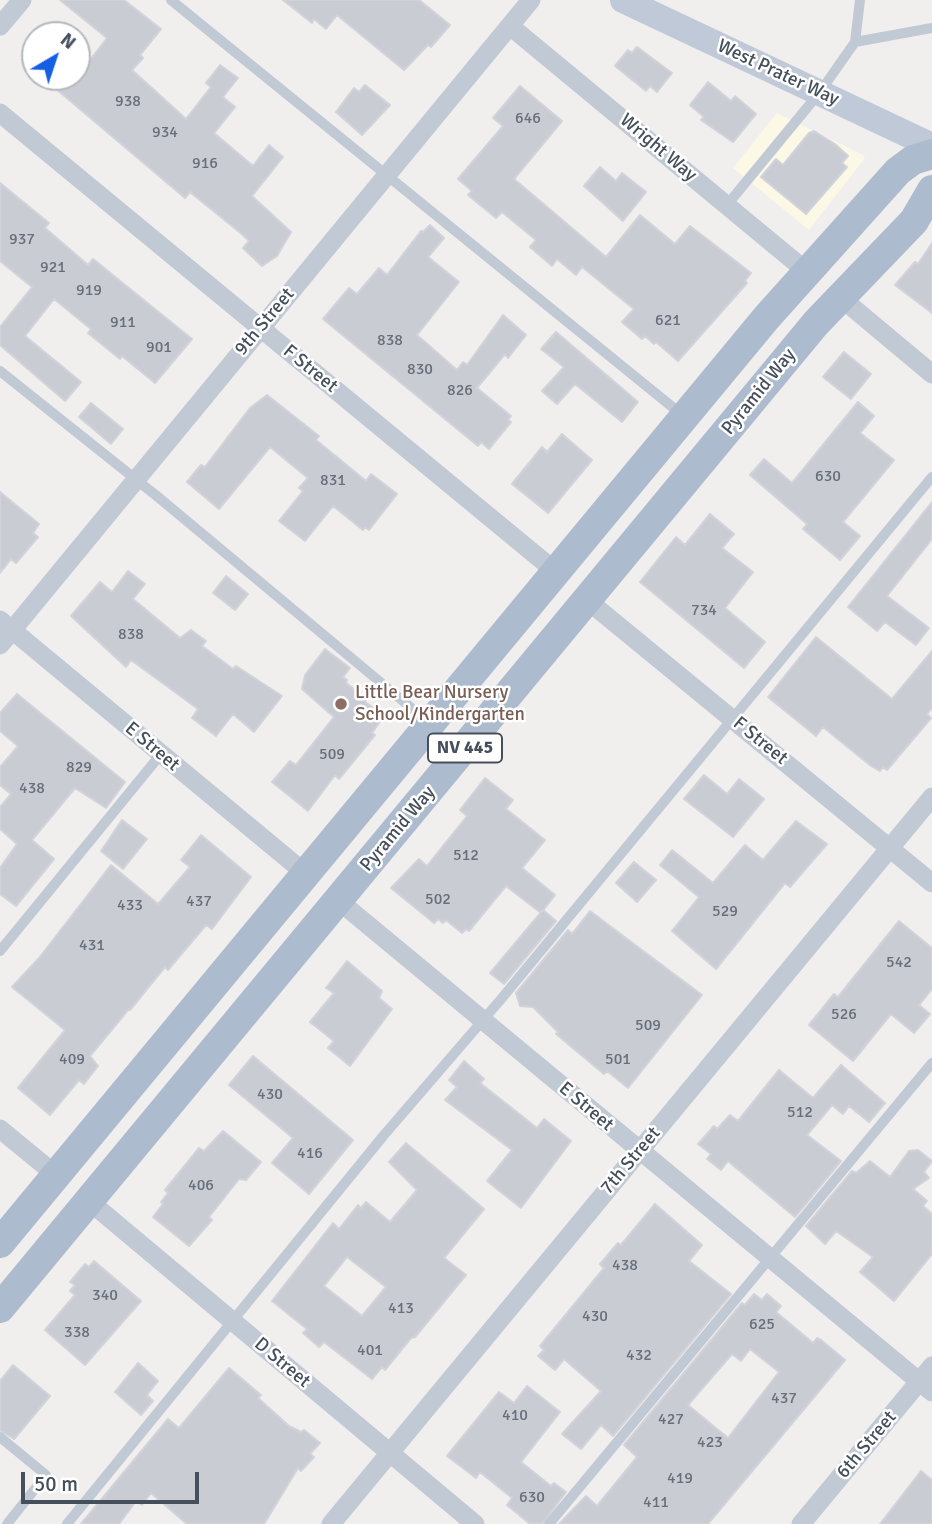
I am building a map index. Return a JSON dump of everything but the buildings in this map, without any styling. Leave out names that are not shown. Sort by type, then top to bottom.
[{"type":"main road","name":"West Prater Way","points":[[623,0],[932,146]]},
{"type":"main road","name":"NV 445","points":[[0,1243],[806,271],[898,171],[913,160],[932,154]]},
{"type":"main road","name":"Pyramid Way","points":[[0,1308],[840,298],[914,221],[932,190]]},
{"type":"street","points":[[0,26],[22,0]]},
{"type":"street","name":"9th Street","points":[[4,632],[136,480],[531,0]]},
{"type":"street","name":"Wright Way","points":[[510,26],[806,271]]},
{"type":"street","name":"F Street","points":[[0,113],[555,571]]},
{"type":"street","points":[[840,298],[932,374]]},
{"type":"street","name":"F Street","points":[[587,600],[932,883]]},
{"type":"street","name":"E Street","points":[[4,632],[161,754],[305,873]]},
{"type":"street","name":"7th Street","points":[[331,1524],[932,797]]},
{"type":"street","name":"E Street","points":[[339,901],[926,1387]]},
{"type":"street","points":[[0,1129],[55,1175]]},
{"type":"street","name":"D Street","points":[[89,1201],[475,1524]]},
{"type":"street","name":"6th Street","points":[[802,1524],[926,1387],[932,1366]]},
{"type":"lane","points":[[171,0],[684,417]]},
{"type":"lane","points":[[727,205],[820,92],[855,42],[860,0]]},
{"type":"lane","points":[[855,42],[932,28]]},
{"type":"lane","points":[[0,371],[430,724]]},
{"type":"lane","points":[[67,1524],[232,1320],[932,477]]},
{"type":"lane","points":[[0,951],[161,754]]},
{"type":"lane","points":[[549,1524],[932,1063]]},
{"type":"lane","points":[[0,1437],[46,1475],[7,1524]]},
{"type":"shaded area","points":[[777,113],[865,158],[809,230],[733,168]]},
{"type":"place","name":"Little Bear Nursery School/Kindergarten","points":[[341,704]]}]
